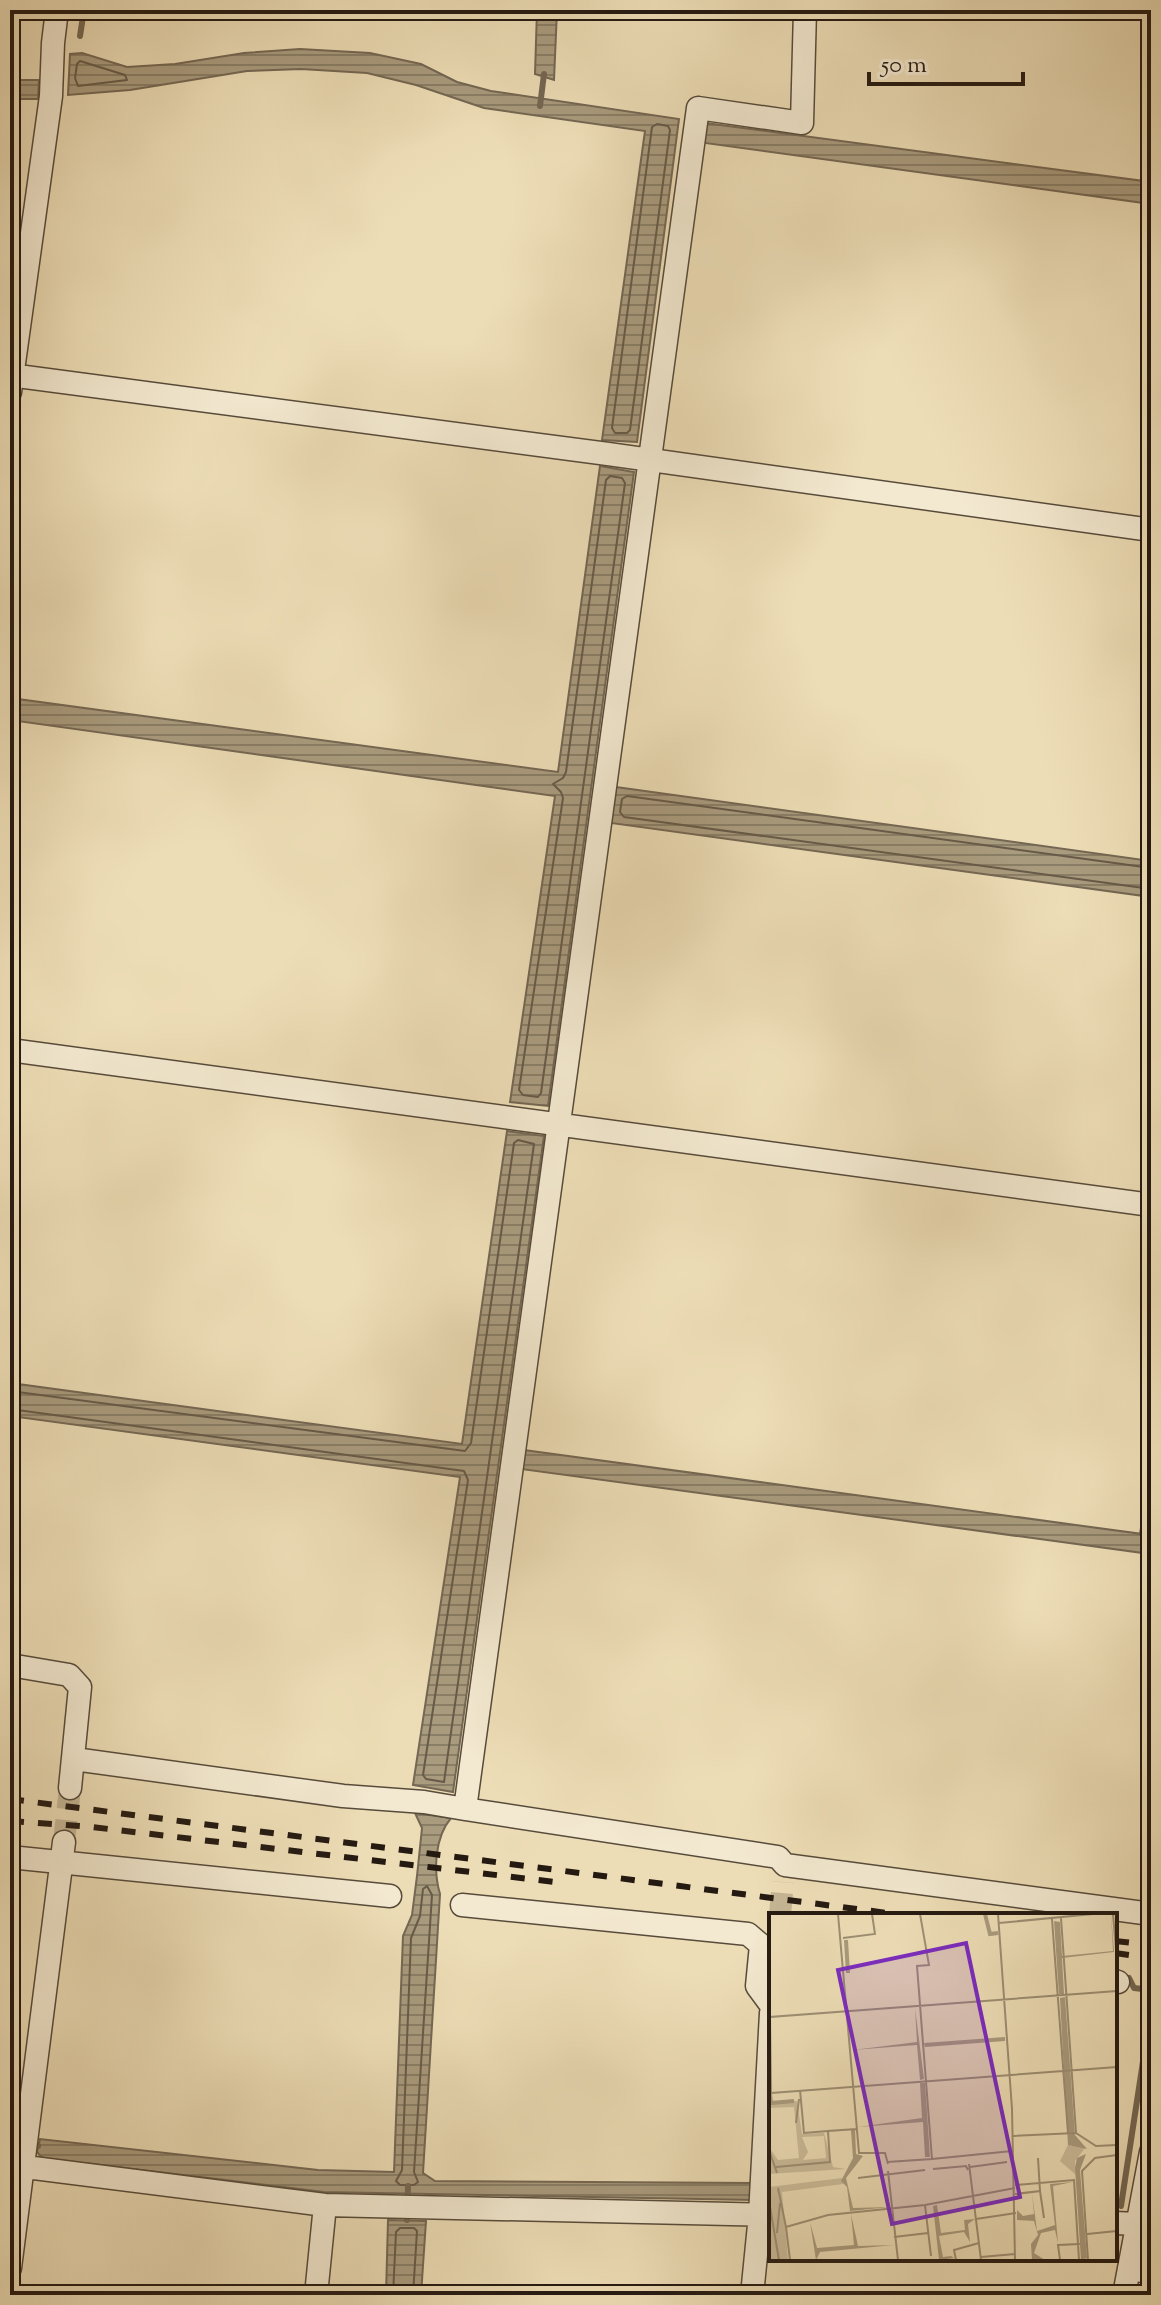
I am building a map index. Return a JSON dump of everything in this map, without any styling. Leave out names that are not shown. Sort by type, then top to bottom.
[{"type":"street","points":[[57,10],[52,86],[11,381],[629,457],[1151,530]]},
{"type":"street","points":[[444,1805],[559,1123],[629,457],[698,108],[802,123],[805,10]]},
{"type":"street","points":[[10,1050],[1151,1205]]},
{"type":"street","points":[[10,1665],[69,1675],[80,1687],[70,1788]]},
{"type":"street","points":[[74,1759],[343,1796],[444,1805],[778,1857],[784,1874],[1151,1914]]},
{"type":"street","points":[[10,1857],[62,1852],[390,1896]]},
{"type":"street","points":[[10,2268],[21,2155],[62,1852]]},
{"type":"street","points":[[462,1905],[748,1934],[761,1945],[757,1986],[769,2002]]},
{"type":"street","points":[[752,2295],[766,2215],[769,2094]]},
{"type":"street","points":[[1124,2295],[1140,2271],[1126,2224],[1147,2193],[1151,2152]]},
{"type":"street","points":[[21,2155],[325,2205],[766,2215]]},
{"type":"street","points":[[316,2295],[325,2205]]},
{"type":"water","points":[[537,10],[557,10],[554,80],[535,74]]},
{"type":"water","points":[[300,49],[370,53],[421,64],[457,82],[491,91],[679,119],[637,442],[602,440],[645,131],[484,108],[416,85],[367,73],[301,69],[247,71],[130,90],[68,95],[70,54],[82,53],[127,67]]},
{"type":"water","points":[[10,80],[39,80],[38,99],[10,99]]},
{"type":"water","points":[[705,123],[1151,182],[1151,204],[705,143]]},
{"type":"water","points":[[600,466],[634,472],[548,1106],[510,1102],[555,796],[10,720],[10,698],[558,772]]},
{"type":"water","points":[[616,787],[1151,861],[1151,897],[611,823]]},
{"type":"water","points":[[507,1131],[544,1136],[453,1792],[413,1785],[460,1477],[10,1416],[10,1383],[462,1444]]},
{"type":"water","points":[[524,1450],[1142,1534],[1143,1553],[521,1469]]},
{"type":"water","points":[[415,1813],[451,1818],[437,1854],[440,1894],[423,2173],[435,2181],[754,2183],[754,2200],[324,2192],[42,2158],[37,2152],[40,2139],[318,2170],[394,2172],[403,1936],[412,1915],[422,1828]]},
{"type":"water","points":[[388,2220],[426,2221],[421,2295],[386,2295]]},
{"type":"waterway","points":[[80,36],[84,10]]},
{"type":"waterway","points":[[540,106],[544,74]]},
{"type":"waterway","points":[[1142,1534],[1151,1479]]},
{"type":"waterway","points":[[1129,1978],[1134,1988],[1151,1990]]},
{"type":"waterway","points":[[1121,2206],[1151,2009]]},
{"type":"waterway","points":[[14,2144],[38,2146]]},
{"type":"waterway","points":[[407,2220],[408,2186]]},
{"type":"tunnel","points":[[64,1842],[70,1788]]},
{"type":"tunnel","points":[[780,1913],[783,1882]]},
{"type":"railway","points":[[10,1799],[888,1913]]},
{"type":"railway","points":[[10,1821],[92,1827],[563,1883]]},
{"type":"railway","points":[[1117,1941],[1151,1945]]},
{"type":"railway","points":[[1117,1953],[1151,1958]]}]
